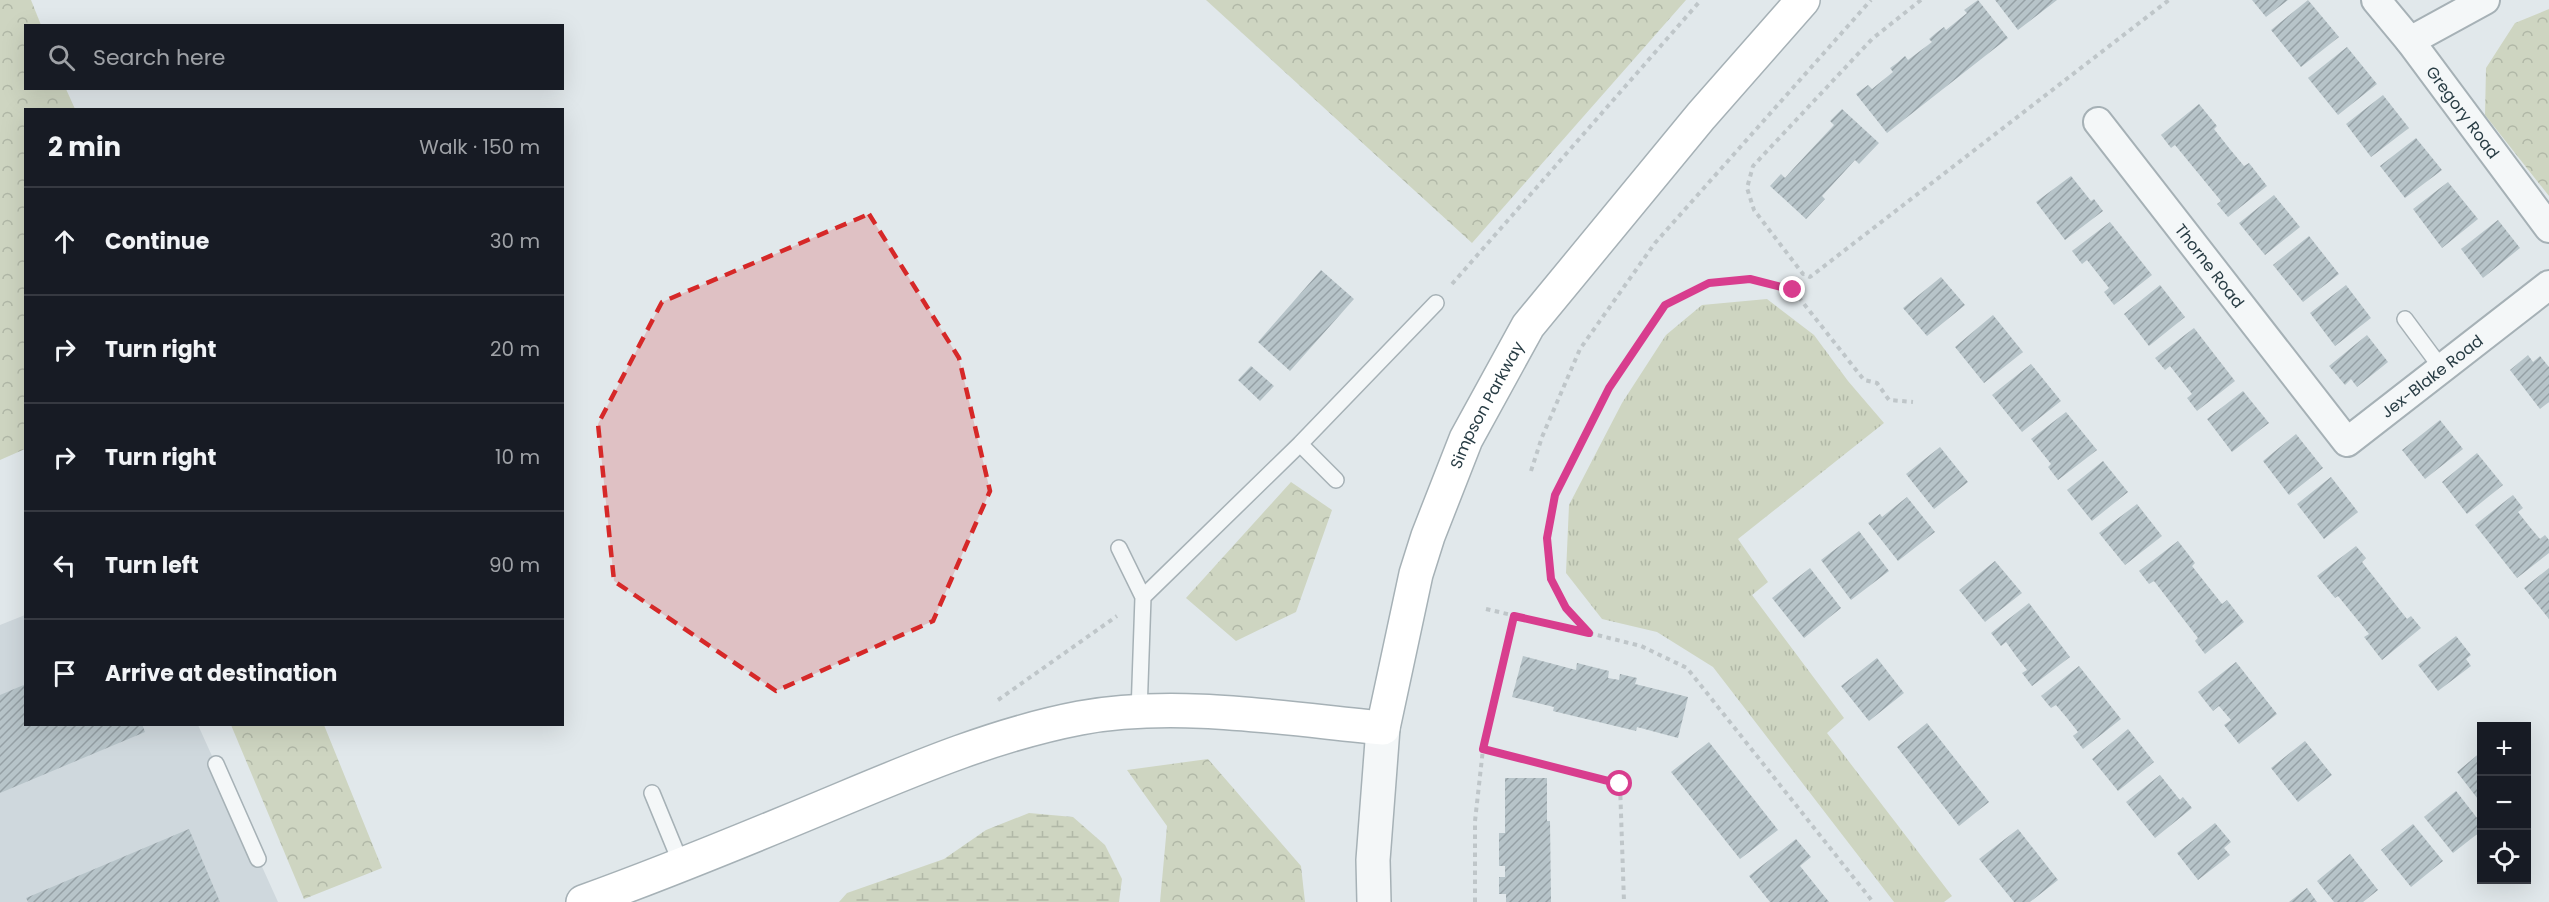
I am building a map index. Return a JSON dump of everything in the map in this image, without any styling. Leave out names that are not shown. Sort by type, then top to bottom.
[{"type":"main road","name":"Simpson Parkway","points":[[1383,728],[1416,574],[1428,536],[1466,439],[1528,326],[1701,116],[1803,0]]},
{"type":"main road","points":[[583,902],[681,866],[898,775],[1006,735],[1082,718],[1196,711],[1383,728]]},
{"type":"street","name":"Gregory Road","points":[[2376,0],[2410,40],[2549,228]]},
{"type":"street","points":[[2410,40],[2485,0]]},
{"type":"street","name":"Thorne Road","points":[[2098,122],[2322,410]]},
{"type":"street","name":"Jex-Blake Road","points":[[2322,410],[2347,442],[2549,285]]},
{"type":"street","name":"Simpson Parkway","points":[[1374,902],[1373,860],[1383,728]]},
{"type":"lane","points":[[1143,597],[1300,444],[1436,303]]},
{"type":"lane","points":[[2405,320],[2442,369]]},
{"type":"lane","points":[[1300,444],[1336,480]]},
{"type":"lane","points":[[1119,548],[1143,597],[1139,713]]},
{"type":"lane","points":[[216,764],[258,859]]},
{"type":"lane","points":[[652,793],[681,866]]},
{"type":"path","points":[[1436,303],[1701,0]]},
{"type":"path","points":[[1532,471],[1542,437],[1580,349],[1656,243],[1871,0]]},
{"type":"path","points":[[1921,0],[1872,39],[1753,166],[1747,188],[1754,210],[1803,274],[1810,277],[2169,0]]},
{"type":"path","points":[[1793,290],[1803,274]]},
{"type":"path","points":[[1589,633],[1566,608],[1551,579],[1547,538],[1555,495],[1609,388],[1665,305],[1709,283],[1750,279],[1793,290],[1864,380],[1876,383],[1889,400],[1914,402]]},
{"type":"path","points":[[1006,735],[993,703],[1143,597]]},
{"type":"path","points":[[1486,609],[1641,646],[1687,668],[1873,902]]},
{"type":"path","points":[[1474,902],[1475,821],[1483,749],[1514,616]]},
{"type":"path","points":[[1483,749],[1620,784],[1624,902]]},
{"type":"highlighted area","points":[[869,214],[959,358],[990,491],[933,621],[776,691],[614,581],[598,424],[662,302]]},
{"type":"shaded area","points":[[24,615],[24,726],[198,726],[278,902],[0,902],[0,625]]},
{"type":"green space","points":[[0,0],[31,0],[41,24],[24,24],[24,90],[66,90],[75,108],[24,108],[24,449],[0,460]]},
{"type":"green space","points":[[1206,0],[1686,0],[1472,243]]},
{"type":"green space","points":[[2549,9],[2549,196],[2485,115],[2486,68],[2515,23]]},
{"type":"green space","points":[[1767,299],[1814,335],[1848,381],[1884,423],[1738,539],[1768,582],[1752,595],[1844,718],[1827,733],[1952,896],[1944,902],[1894,902],[1713,667],[1657,632],[1602,619],[1566,573],[1569,505],[1622,403],[1666,335],[1702,305]]},
{"type":"green space","points":[[1291,482],[1332,510],[1296,612],[1236,641],[1186,598]]},
{"type":"green space","points":[[231,726],[324,726],[382,868],[304,899]]},
{"type":"green space","points":[[1208,759],[1301,866],[1305,902],[1160,902],[1167,826],[1127,770]]},
{"type":"green space","points":[[1029,813],[1073,817],[1105,845],[1122,879],[1119,902],[839,902],[847,893],[944,859],[986,830]]},
{"type":"building","points":[[1978,0],[2008,38],[1887,133],[1856,94],[1868,85],[1872,89],[1893,72],[1890,68],[1905,56],[1908,60],[1932,42],[1929,39],[1944,27],[1946,30],[1967,13],[1964,10]]},
{"type":"building","points":[[1995,0],[2057,0],[2018,30]]},
{"type":"building","points":[[2252,0],[2288,0],[2266,17]]},
{"type":"building","points":[[2308,0],[2339,37],[2301,67],[2271,30]]},
{"type":"building","points":[[2347,47],[2377,84],[2338,115],[2308,78]]},
{"type":"building","points":[[2383,95],[2409,128],[2371,157],[2346,124]]},
{"type":"building","points":[[2199,104],[2217,126],[2214,129],[2229,148],[2244,166],[2249,163],[2267,186],[2228,217],[2217,204],[2221,201],[2175,145],[2171,148],[2161,135]]},
{"type":"building","points":[[1842,109],[1879,143],[1859,164],[1855,160],[1822,196],[1825,199],[1806,219],[1770,186],[1781,174],[1785,178],[1834,125],[1830,121]]},
{"type":"building","points":[[2416,138],[2442,170],[2405,198],[2380,166]]},
{"type":"building","points":[[2071,176],[2091,201],[2094,199],[2103,211],[2065,240],[2036,202]]},
{"type":"building","points":[[2448,182],[2478,219],[2442,248],[2413,209]]},
{"type":"building","points":[[2274,195],[2300,227],[2265,255],[2239,223]]},
{"type":"building","points":[[2498,220],[2520,248],[2483,278],[2461,249]]},
{"type":"building","points":[[2110,222],[2152,275],[2114,305],[2104,292],[2109,288],[2087,260],[2082,264],[2072,251]]},
{"type":"building","points":[[2309,236],[2339,274],[2303,302],[2273,265]]},
{"type":"building","points":[[1321,270],[1354,299],[1290,371],[1258,342]]},
{"type":"building","points":[[1941,277],[1965,305],[1927,336],[1903,308]]},
{"type":"building","points":[[2160,285],[2185,317],[2149,346],[2124,314]]},
{"type":"building","points":[[2346,285],[2371,318],[2335,346],[2310,313]]},
{"type":"building","points":[[1993,315],[2023,352],[1984,383],[1955,347]]},
{"type":"building","points":[[2194,328],[2235,381],[2197,411],[2187,398],[2192,394],[2170,366],[2165,370],[2155,358]]},
{"type":"building","points":[[2367,335],[2388,362],[2357,387],[2351,379],[2345,385],[2329,366]]},
{"type":"building","points":[[2528,355],[2533,362],[2540,356],[2549,367],[2549,402],[2540,409],[2510,370]]},
{"type":"building","points":[[2031,364],[2061,401],[2022,432],[1992,395]]},
{"type":"building","points":[[1251,366],[1274,386],[1260,401],[1238,380]]},
{"type":"building","points":[[2243,391],[2269,423],[2232,452],[2207,419]]},
{"type":"building","points":[[2066,412],[2097,450],[2058,480],[2048,467],[2051,464],[2031,439]]},
{"type":"building","points":[[2440,420],[2463,449],[2425,479],[2402,450]]},
{"type":"building","points":[[2296,434],[2323,468],[2289,495],[2263,461]]},
{"type":"building","points":[[1940,447],[1968,482],[1934,509],[1906,474]]},
{"type":"building","points":[[2477,453],[2503,485],[2467,514],[2442,482]]},
{"type":"building","points":[[2103,461],[2128,492],[2092,521],[2067,490]]},
{"type":"building","points":[[2331,477],[2358,512],[2324,539],[2297,504]]},
{"type":"building","points":[[2513,495],[2523,508],[2518,512],[2529,526],[2540,539],[2545,535],[2549,540],[2549,553],[2517,578],[2475,525]]},
{"type":"building","points":[[1907,497],[1935,532],[1898,561],[1868,523],[1880,514],[1882,517]]},
{"type":"building","points":[[2137,504],[2162,536],[2125,565],[2099,533]]},
{"type":"building","points":[[1859,531],[1889,571],[1851,600],[1821,560]]},
{"type":"building","points":[[2178,541],[2195,563],[2192,566],[2222,604],[2227,600],[2244,622],[2205,654],[2195,641],[2198,638],[2154,581],[2149,584],[2139,571]]},
{"type":"building","points":[[2356,546],[2366,558],[2362,562],[2407,619],[2411,616],[2421,628],[2382,660],[2364,637],[2369,634],[2338,596],[2335,598],[2317,576]]},
{"type":"building","points":[[1995,561],[2022,593],[1985,622],[1959,590]]},
{"type":"building","points":[[1810,568],[1841,608],[1804,638],[1772,598]]},
{"type":"building","points":[[2549,568],[2549,619],[2524,588]]},
{"type":"building","points":[[2029,603],[2070,657],[2032,686],[2022,673],[2027,670],[2006,642],[2001,646],[1991,633]]},
{"type":"building","points":[[2456,636],[2471,655],[2466,659],[2471,666],[2438,691],[2418,665]]},
{"type":"building","points":[[1523,656],[1576,670],[1577,663],[1609,671],[1608,678],[1619,680],[1620,674],[1637,678],[1635,684],[1688,697],[1678,738],[1637,727],[1636,731],[1553,711],[1554,707],[1512,697]]},
{"type":"building","points":[[1877,658],[1904,693],[1869,721],[1841,686]]},
{"type":"building","points":[[2236,662],[2277,714],[2239,744],[2224,725],[2231,720],[2219,706],[2213,711],[2198,692]]},
{"type":"building","points":[[2079,666],[2121,719],[2083,749],[2073,736],[2078,732],[2067,718],[2056,705],[2051,708],[2041,696]]},
{"type":"building","points":[[24,685],[24,726],[143,726],[145,732],[0,793],[0,695]]},
{"type":"building","points":[[1927,723],[1989,802],[1959,826],[1897,747]]},
{"type":"building","points":[[2128,729],[2154,762],[2118,791],[2092,759]]},
{"type":"building","points":[[2305,741],[2332,775],[2298,802],[2271,768]]},
{"type":"building","points":[[1709,742],[1778,830],[1740,859],[1671,772]]},
{"type":"building","points":[[2477,755],[2477,798],[2457,772]]},
{"type":"building","points":[[2160,775],[2180,800],[2183,797],[2192,808],[2155,838],[2126,802]]},
{"type":"building","points":[[1505,778],[1547,778],[1551,902],[1506,902],[1506,894],[1499,894],[1499,877],[1505,877],[1505,866],[1499,866],[1499,833],[1505,833]]},
{"type":"building","points":[[2456,791],[2477,818],[2477,834],[2453,853],[2424,817]]},
{"type":"building","points":[[2215,823],[2231,842],[2224,848],[2230,855],[2198,880],[2177,853]]},
{"type":"building","points":[[2413,824],[2443,861],[2411,887],[2381,850]]},
{"type":"building","points":[[189,829],[220,902],[28,902],[26,898]]},
{"type":"building","points":[[2018,829],[2058,880],[2030,902],[2014,902],[1979,859]]},
{"type":"building","points":[[1796,839],[1811,857],[1800,866],[1829,902],[1770,902],[1749,876]]},
{"type":"building","points":[[2350,854],[2378,890],[2363,902],[2334,902],[2317,881]]},
{"type":"building","points":[[2307,888],[2317,902],[2289,902]]},
{"type":"route","points":[[1620,784],[1483,749],[1514,616],[1589,633],[1566,608],[1551,579],[1547,538],[1555,495],[1609,388],[1665,305],[1709,283],[1750,279],[1793,290]]}]
